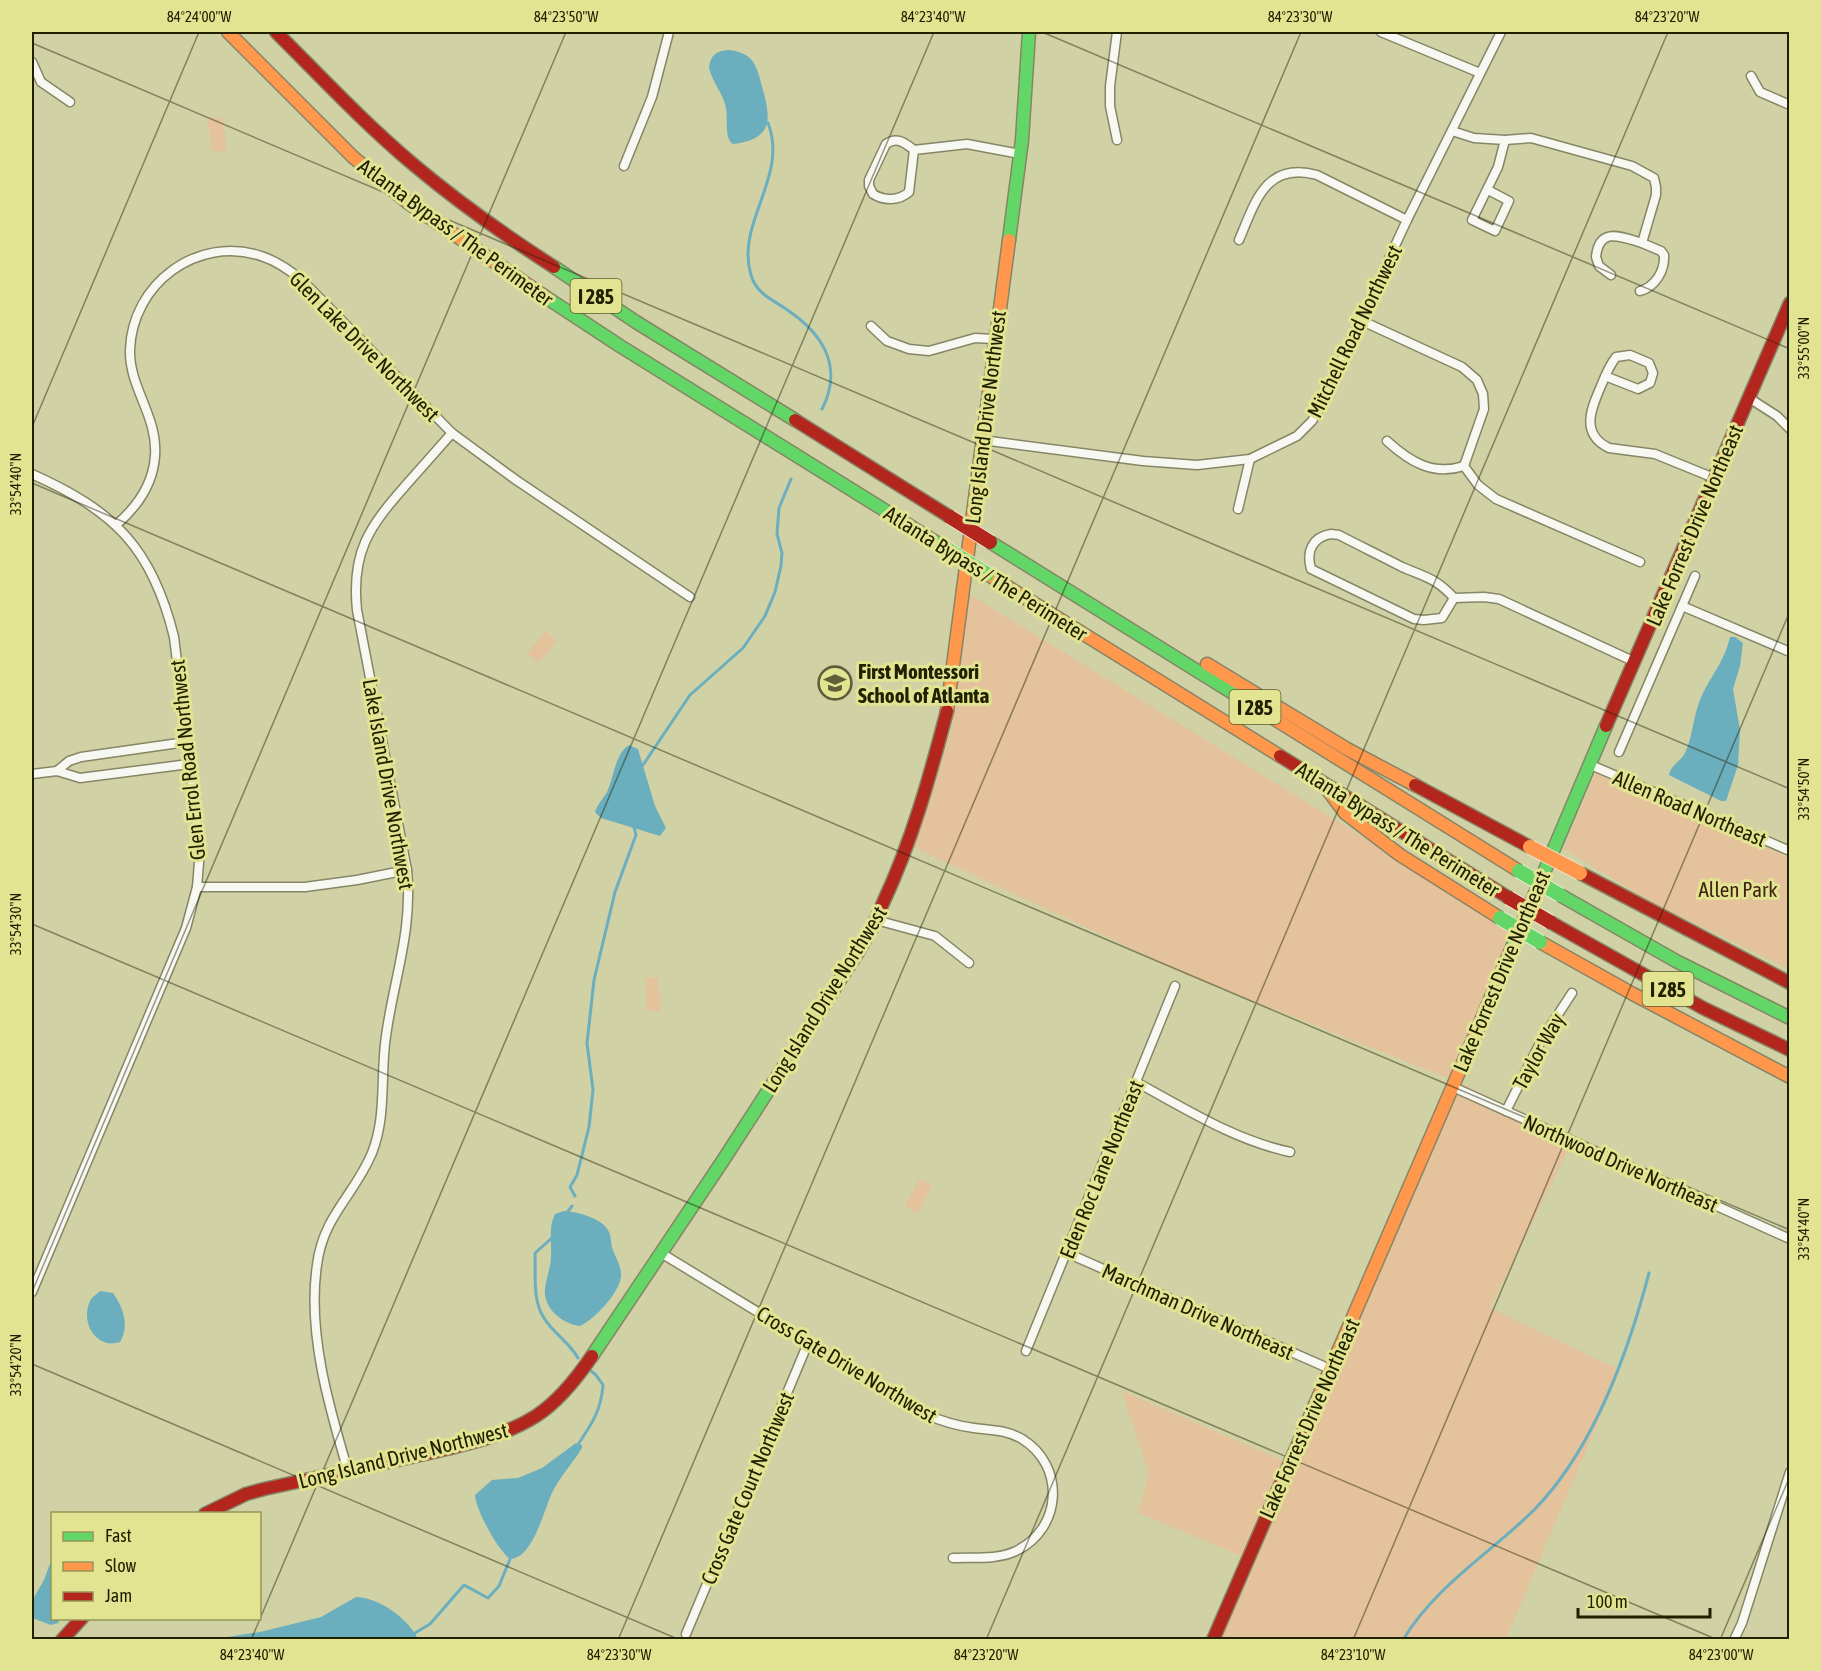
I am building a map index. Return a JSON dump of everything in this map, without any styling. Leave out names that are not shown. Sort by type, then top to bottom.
[{"type":"main road","name":"Atlanta Bypass / The Perimeter","points":[[228,32],[353,157],[416,208],[620,346],[1509,898],[1703,1008],[1790,1050]]},
{"type":"main road","name":"Atlanta Bypass / The Perimeter","points":[[276,32],[348,105],[414,165],[505,235],[636,322],[1519,871],[1676,961],[1790,1018]]},
{"type":"main road","name":"Long Island Drive Northwest","points":[[208,1512],[249,1493],[464,1445],[513,1429],[538,1415],[559,1397],[580,1373],[661,1253],[866,940],[896,876],[927,789],[947,710],[1020,154],[1029,32]]},
{"type":"main road","name":"Lake Forrest Drive Northeast","points":[[1213,1640],[1790,303]]},
{"type":"main road","points":[[1086,601],[1166,639],[1347,749],[1790,983]]},
{"type":"main road","points":[[1321,781],[1345,813],[1400,855],[1540,942],[1790,1077]]},
{"type":"main road","points":[[62,1640],[80,1620]]},
{"type":"street","points":[[624,166],[652,97],[669,32]]},
{"type":"street","points":[[1117,32],[1110,86],[1110,106],[1117,140]]},
{"type":"street","points":[[1381,32],[1480,73]]},
{"type":"street","name":"Mitchell Road Northwest","points":[[982,440],[1197,465],[1250,459],[1297,436],[1312,421],[1407,220],[1501,32]]},
{"type":"street","points":[[32,62],[41,82],[70,102]]},
{"type":"street","points":[[1751,76],[1760,92],[1790,105]]},
{"type":"street","points":[[1452,131],[1474,138],[1505,140],[1531,138],[1632,166],[1654,178],[1656,195],[1642,243]]},
{"type":"street","points":[[1488,190],[1509,201],[1495,231],[1472,219],[1498,167],[1505,140]]},
{"type":"street","points":[[914,150],[909,192],[902,198],[895,199],[882,199],[873,194],[869,180],[886,144],[890,141],[901,141],[914,150],[967,144],[1020,154]]},
{"type":"street","points":[[1239,240],[1263,189],[1277,177],[1293,172],[1317,175],[1407,220]]},
{"type":"street","points":[[1611,276],[1599,266],[1596,257],[1601,242],[1606,237],[1613,235],[1660,251],[1665,261],[1657,280],[1650,288],[1640,291]]},
{"type":"street","name":"Glen Lake Drive Northwest","points":[[116,525],[131,512],[143,496],[151,479],[155,458],[156,441],[153,424],[131,366],[130,343],[136,319],[147,296],[162,278],[181,264],[203,254],[225,251],[248,252],[271,259],[290,270],[304,282],[452,433],[516,480],[690,597]]},
{"type":"street","points":[[1360,320],[1462,367],[1477,380],[1483,394],[1484,409],[1464,466]]},
{"type":"street","points":[[871,326],[887,341],[909,349],[929,351],[975,338],[994,339]]},
{"type":"street","points":[[1605,376],[1638,389],[1650,383],[1653,373],[1649,363],[1630,355],[1623,354],[1616,357],[1605,376],[1590,412],[1590,425],[1602,445],[1655,454],[1714,478]]},
{"type":"street","points":[[1749,398],[1777,416],[1790,429]]},
{"type":"street","name":"Lake Island Drive Northwest","points":[[348,1471],[332,1417],[319,1358],[316,1268],[320,1245],[326,1229],[364,1169],[379,1130],[383,1105],[386,1036],[408,921],[409,894],[407,870],[357,610],[356,576],[362,548],[375,521],[452,433]]},
{"type":"street","points":[[1387,441],[1398,452],[1425,467],[1445,470],[1464,466]]},
{"type":"street","points":[[1238,509],[1250,459]]},
{"type":"street","points":[[1464,466],[1478,485],[1496,499],[1640,562]]},
{"type":"street","name":"Glen Errol Road Northwest","points":[[32,474],[76,495],[116,525],[147,564],[166,607],[174,637],[200,850],[197,887],[186,928],[32,1292]]},
{"type":"street","points":[[1458,597],[1442,618],[1414,619],[1311,569],[1310,551],[1317,539],[1324,535],[1339,535],[1429,577],[1458,597],[1499,599],[1635,662]]},
{"type":"street","points":[[1618,752],[1695,576]]},
{"type":"street","points":[[1682,606],[1790,652]]},
{"type":"street","points":[[57,771],[69,760],[81,757],[186,742]]},
{"type":"street","points":[[32,774],[57,771],[80,778],[189,764]]},
{"type":"street","name":"Allen Road Northeast","points":[[1591,765],[1790,850]]},
{"type":"street","points":[[197,887],[305,887],[407,870]]},
{"type":"street","points":[[876,920],[935,936],[969,963]]},
{"type":"street","name":"Eden Roc Lane Northeast","points":[[1026,1351],[1175,986]]},
{"type":"street","name":"Taylor Way","points":[[1506,1111],[1542,1040],[1572,993]]},
{"type":"street","points":[[1136,1082],[1237,1136],[1263,1146],[1290,1152]]},
{"type":"street","name":"Northwood Drive Northeast","points":[[1453,1087],[1790,1239]]},
{"type":"street","name":"Cross Gate Drive Northwest","points":[[661,1253],[925,1414],[956,1425],[1010,1433],[1029,1444],[1044,1460],[1052,1478],[1054,1498],[1049,1517],[1037,1536],[1023,1547],[1005,1555],[952,1558]]},
{"type":"street","name":"Marchman Drive Northeast","points":[[1066,1253],[1330,1369]]},
{"type":"street","name":"Cross Gate Court Northwest","points":[[686,1634],[808,1343]]},
{"type":"street","points":[[1734,1640],[1746,1612],[1790,1472]]},
{"type":"green space","points":[[222,117],[227,150],[213,152],[207,119]]},
{"type":"green space","points":[[966,592],[1517,932],[1460,1083],[1191,976],[909,845],[951,731]]},
{"type":"green space","points":[[545,631],[557,641],[539,663],[527,654]]},
{"type":"green space","name":"Allen Park","points":[[1596,772],[1789,857],[1789,969],[1649,901],[1564,849]]},
{"type":"green space","points":[[658,977],[661,1011],[647,1011],[645,978]]},
{"type":"green space","points":[[1460,1083],[1574,1138],[1490,1308],[1620,1370],[1506,1639],[1213,1639],[1249,1559],[1138,1513],[1149,1473],[1122,1391],[1291,1464]]},
{"type":"green space","points":[[919,1178],[932,1185],[919,1213],[905,1207]]},
{"type":"water","points":[[730,50],[745,55],[754,63],[767,111],[766,127],[762,133],[746,142],[733,144],[727,133],[725,103],[709,68],[715,54]]},
{"type":"water","points":[[1730,637],[1735,637],[1743,643],[1740,666],[1733,689],[1740,730],[1738,765],[1726,801],[1721,801],[1669,775],[1685,753],[1700,700],[1724,654]]},
{"type":"water","points":[[629,745],[638,749],[655,806],[666,828],[660,836],[601,818],[595,812],[607,792],[621,754]]},
{"type":"water","points":[[564,1211],[596,1219],[606,1227],[621,1270],[619,1283],[611,1298],[592,1318],[580,1326],[573,1325],[555,1314],[550,1309],[545,1296],[551,1260],[552,1224],[555,1214]]},
{"type":"water","points":[[100,1291],[113,1293],[120,1304],[125,1330],[120,1342],[104,1342],[97,1338],[89,1325],[87,1309],[90,1301]]},
{"type":"water","points":[[576,1443],[582,1445],[582,1448],[553,1491],[532,1542],[526,1550],[510,1559],[488,1530],[475,1495],[492,1480],[518,1478],[542,1468]]},
{"type":"water","points":[[51,1561],[51,1620],[60,1620],[58,1623],[51,1625],[32,1618],[32,1601],[44,1580]]},
{"type":"water","points":[[356,1597],[374,1601],[392,1610],[408,1624],[418,1639],[214,1639],[260,1632],[321,1617]]},
{"type":"waterway","points":[[768,123],[773,143],[772,162],[750,237],[748,256],[751,275],[760,291],[799,318],[819,340],[826,352],[831,379],[822,409]]},
{"type":"waterway","points":[[643,765],[690,695],[743,648],[765,616],[775,592],[781,566],[782,553],[777,534],[779,508],[791,479]]},
{"type":"waterway","points":[[575,1196],[570,1187],[577,1175],[589,1127],[593,1090],[587,1043],[594,980],[615,892],[636,835],[634,827]]},
{"type":"waterway","points":[[566,1214],[572,1206]]},
{"type":"waterway","points":[[552,1238],[535,1253],[535,1287],[538,1303],[548,1323],[578,1358]]},
{"type":"waterway","points":[[1403,1640],[1416,1621],[1447,1586],[1535,1509],[1575,1458],[1619,1367],[1649,1273]]},
{"type":"waterway","points":[[579,1443],[596,1416],[602,1394],[603,1385],[591,1371]]},
{"type":"waterway","points":[[415,1633],[430,1624],[464,1585],[488,1598],[499,1586],[510,1559]]},
{"type":"waterway","points":[[1413,1640],[1436,1640]]},
{"type":"traffic: fast","points":[[1009,240],[1022,140],[1029,32]]},
{"type":"traffic: fast","points":[[554,267],[636,322],[795,420]]},
{"type":"traffic: fast","points":[[544,296],[620,346],[947,549]]},
{"type":"traffic: fast","points":[[990,542],[1252,705]]},
{"type":"traffic: fast","points":[[947,549],[987,574]]},
{"type":"traffic: fast","points":[[1475,1035],[1606,726]]},
{"type":"traffic: fast","points":[[1519,871],[1560,895]]},
{"type":"traffic: fast","points":[[1560,895],[1676,961],[1790,1018]]},
{"type":"traffic: fast","points":[[1500,918],[1540,942]]},
{"type":"traffic: fast","points":[[592,1356],[722,1162],[858,952]]},
{"type":"traffic: slow","points":[[228,32],[353,157],[407,202],[544,296]]},
{"type":"traffic: slow","points":[[947,711],[1009,240]]},
{"type":"traffic: slow","points":[[987,574],[1280,756]]},
{"type":"traffic: slow","points":[[1207,664],[1347,749],[1415,785]]},
{"type":"traffic: slow","points":[[1252,705],[1519,871]]},
{"type":"traffic: slow","points":[[1327,789],[1345,813],[1400,855],[1500,918]]},
{"type":"traffic: slow","points":[[1530,847],[1580,873]]},
{"type":"traffic: slow","points":[[1540,942],[1790,1077]]},
{"type":"traffic: slow","points":[[1308,1421],[1475,1035]]},
{"type":"traffic: jam","points":[[276,32],[361,117],[414,165],[482,218],[554,267]]},
{"type":"traffic: jam","points":[[1606,726],[1790,303]]},
{"type":"traffic: jam","points":[[795,420],[950,517]]},
{"type":"traffic: jam","points":[[950,517],[990,542]]},
{"type":"traffic: jam","points":[[858,952],[878,916],[912,832],[947,711]]},
{"type":"traffic: jam","points":[[1280,756],[1509,898]]},
{"type":"traffic: jam","points":[[1415,785],[1530,847]]},
{"type":"traffic: jam","points":[[1580,873],[1790,983]]},
{"type":"traffic: jam","points":[[1509,898],[1550,922]]},
{"type":"traffic: jam","points":[[1550,922],[1703,1008],[1790,1050]]},
{"type":"traffic: jam","points":[[209,1512],[246,1494],[264,1489],[457,1447],[506,1431],[536,1416],[552,1403],[574,1381],[592,1356]]},
{"type":"traffic: jam","points":[[1213,1640],[1308,1421]]},
{"type":"traffic: jam","points":[[62,1640],[80,1620]]},
{"type":"place","name":"First Montessori School of Atlanta","points":[[835,683]]}]
